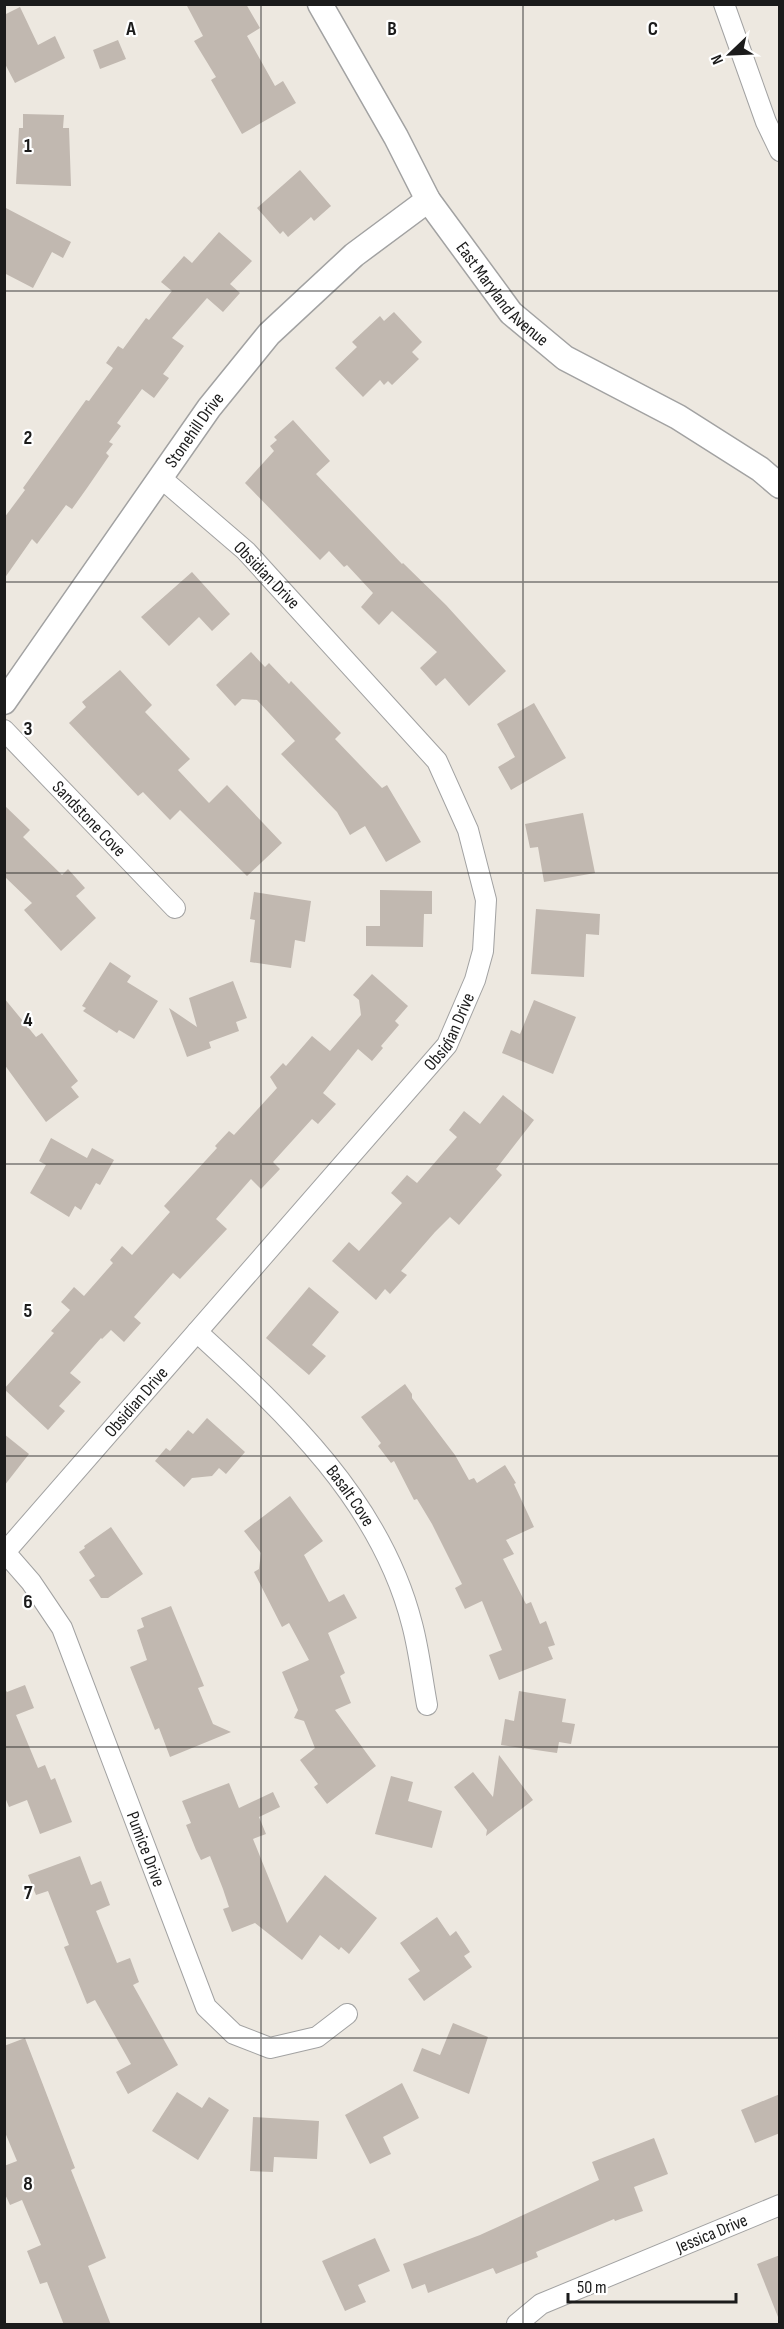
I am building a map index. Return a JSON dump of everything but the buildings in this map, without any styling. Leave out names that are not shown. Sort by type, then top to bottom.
[{"type":"street","name":"East Maryland Avenue","points":[[320,4],[396,137],[428,200],[510,313],[565,358],[678,417],[760,469],[780,486]]},
{"type":"street","points":[[724,4],[766,122],[780,151]]},
{"type":"street","name":"Stonehill Drive","points":[[4,702],[209,408],[269,334],[354,255],[428,200]]},
{"type":"street","name":"Obsidian Drive","points":[[5,1551],[447,1045],[475,980],[483,951],[486,900],[468,830],[437,761],[246,551],[161,478]]},
{"type":"street","name":"Sandstone Cove","points":[[4,730],[175,908]]},
{"type":"street","name":"Basalt Cove","points":[[197,1332],[253,1383],[310,1443],[354,1496],[389,1561],[412,1623],[427,1704]]},
{"type":"street","name":"Pumice Drive","points":[[5,1551],[31,1581],[62,1628],[206,2007],[234,2034],[270,2048],[317,2037],[347,2013]]},
{"type":"street","name":"Jessica Drive","points":[[517,2325],[541,2304],[780,2205]]}]
